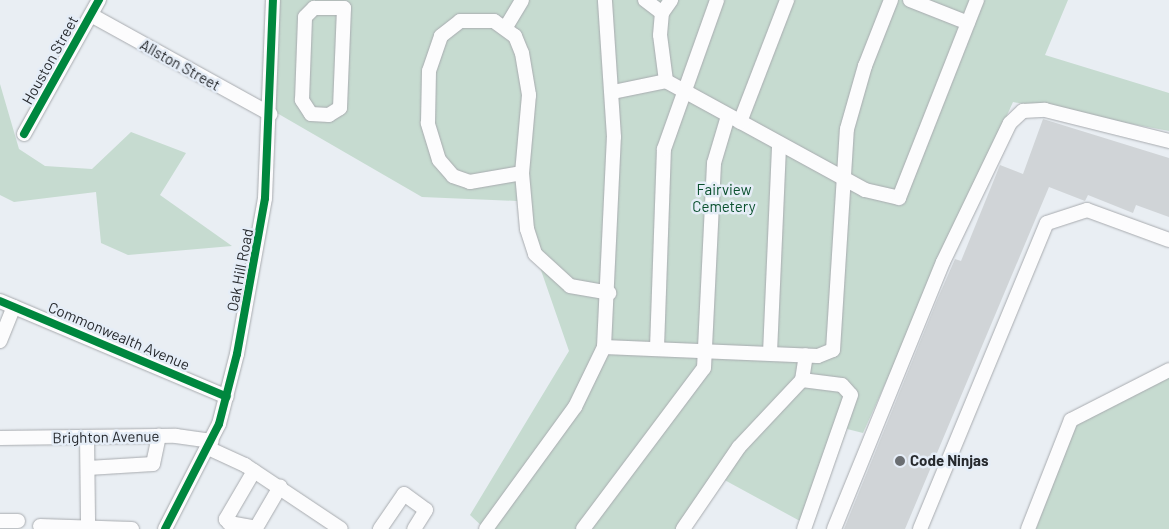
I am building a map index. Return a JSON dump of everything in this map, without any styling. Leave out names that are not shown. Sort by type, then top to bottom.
[{"type":"street","name":"Houston Street","points":[[24,134],[100,0]]},
{"type":"street","name":"Oak Hill Road","points":[[165,529],[210,444],[227,397],[260,240],[270,114],[273,0]]},
{"type":"street","points":[[506,27],[522,0]]},
{"type":"street","points":[[486,529],[575,407],[604,347],[609,293],[613,92],[605,0]]},
{"type":"street","points":[[645,0],[662,13]]},
{"type":"street","points":[[666,81],[662,13],[670,0]]},
{"type":"street","points":[[657,348],[664,149],[682,92],[717,0]]},
{"type":"street","points":[[584,529],[701,372],[705,351],[714,163],[787,0]]},
{"type":"street","points":[[604,347],[806,355],[826,354],[836,346],[842,177],[852,105],[891,0]]},
{"type":"street","points":[[910,0],[968,23]]},
{"type":"street","points":[[613,92],[666,81],[682,92],[842,177],[883,198],[893,200],[903,194],[977,0]]},
{"type":"street","points":[[344,4],[340,108],[329,115],[311,114],[302,100],[305,17],[314,8],[344,4]]},
{"type":"street","name":"Allston Street","points":[[91,15],[270,114]]},
{"type":"street","points":[[522,173],[483,183],[460,179],[439,160],[428,123],[429,71],[441,36],[468,19],[494,21],[506,27],[522,53],[528,80],[522,173],[527,229],[535,254],[570,286],[609,293]]},
{"type":"street","points":[[834,529],[932,287],[1010,123],[1022,111],[1044,110],[1169,140]]},
{"type":"street","points":[[770,353],[780,144]]},
{"type":"street","points":[[920,529],[1046,223],[1087,210],[1169,240]]},
{"type":"street","name":"Commonwealth Avenue","points":[[0,301],[227,397]]},
{"type":"street","points":[[0,340],[14,307]]},
{"type":"street","points":[[683,529],[739,447],[802,380],[806,355]]},
{"type":"street","points":[[1028,529],[1071,420],[1169,370]]},
{"type":"street","points":[[802,380],[842,385],[851,395],[804,529]]},
{"type":"street","points":[[88,468],[153,464],[158,436]]},
{"type":"street","name":"Brighton Avenue","points":[[0,438],[158,436],[210,444]]},
{"type":"street","points":[[87,437],[88,525]]},
{"type":"street","points":[[210,444],[341,529]]},
{"type":"street","points":[[254,471],[226,519],[230,523],[256,528],[280,488]]},
{"type":"street","points":[[380,529],[404,494],[426,510],[414,529]]},
{"type":"street","points":[[0,521],[18,521]]},
{"type":"street","points":[[40,526],[88,525],[132,529]]},
{"type":"green space","name":"Fairview Cemetery","points":[[274,0],[1068,0],[1045,55],[1169,93],[1169,131],[1013,102],[863,433],[847,429],[811,527],[719,477],[682,529],[485,529],[470,515],[569,351],[517,201],[422,197],[270,109]]},
{"type":"green space","points":[[0,84],[19,149],[45,166],[92,169],[131,132],[186,153],[160,195],[232,246],[128,255],[101,243],[96,192],[14,202],[0,195]]},
{"type":"green space","points":[[1169,375],[1169,529],[1036,529],[1076,421]]},
{"type":"building","points":[[1043,119],[1169,158],[1169,217],[1136,205],[1133,213],[1088,195],[1085,201],[1049,187],[905,529],[844,529],[937,300],[955,259],[961,261],[1000,165],[1023,174]]},
{"type":"cycle path","points":[[24,134],[99,0]]},
{"type":"cycle path","points":[[165,529],[219,424],[237,354],[265,198],[273,0]]},
{"type":"cycle path","points":[[0,301],[227,397]]},
{"type":"place","name":"Code Ninjas","points":[[900,461]]}]
